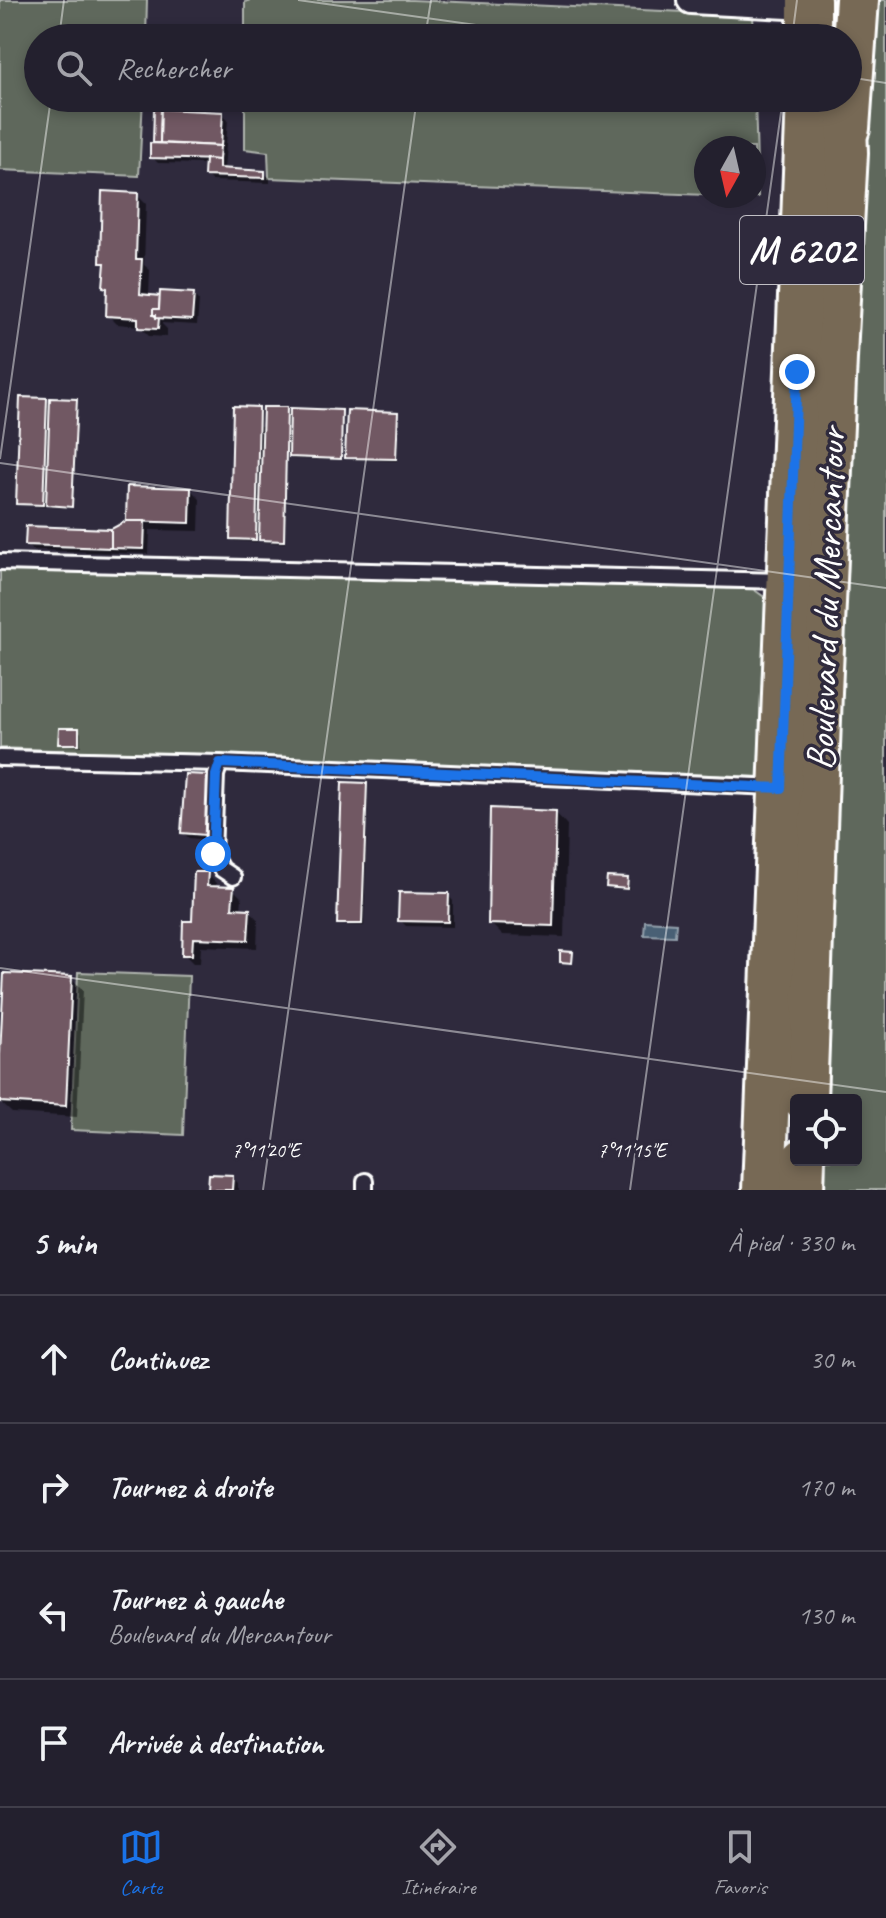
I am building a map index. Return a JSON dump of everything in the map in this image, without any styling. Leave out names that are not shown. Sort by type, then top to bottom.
[{"type":"main road","points":[[855,24],[857,0]]},
{"type":"main road","points":[[815,9],[829,24]]},
{"type":"main road","name":"Boulevard du Mercantour","points":[[764,1190],[807,112]]},
{"type":"main road","name":"Boulevard du Mercantour","points":[[805,1094],[821,661],[846,153],[845,112]]},
{"type":"main road","points":[[846,153],[849,112]]},
{"type":"main road","points":[[802,1190],[803,1166]]},
{"type":"street","points":[[691,0],[815,9]]},
{"type":"lane","points":[[0,562],[789,581]]},
{"type":"lane","points":[[0,758],[220,763],[781,788]]},
{"type":"lane","points":[[220,763],[216,775],[213,854],[221,869],[233,877]]},
{"type":"green space","points":[[0,0],[147,0],[146,24],[24,24],[24,112],[142,112],[139,176],[0,170]]},
{"type":"green space","points":[[412,0],[753,15],[753,24],[245,24],[245,2]]},
{"type":"green space","points":[[866,0],[886,0],[886,1190],[819,1190],[820,1166],[862,1166],[862,1094],[822,1094]]},
{"type":"green space","points":[[245,112],[755,112],[756,136],[694,136],[694,195],[269,178],[268,152],[245,149]]},
{"type":"green space","points":[[0,569],[753,589],[770,601],[763,777],[0,748]]},
{"type":"green space","points":[[78,972],[189,976],[183,1135],[71,1130]]},
{"type":"water","points":[[645,921],[676,923],[675,936],[644,935]]},
{"type":"building","points":[[154,112],[161,112],[160,143],[153,143]]},
{"type":"building","points":[[161,112],[223,112],[221,146],[160,143]]},
{"type":"building","points":[[150,143],[220,146],[219,160],[150,158]]},
{"type":"building","points":[[205,159],[219,160],[219,168],[265,171],[265,178],[204,176]]},
{"type":"building","points":[[102,191],[138,193],[136,259],[142,259],[140,294],[160,296],[159,309],[153,309],[153,315],[159,318],[158,329],[138,328],[138,318],[106,316],[107,288],[103,287],[105,263],[100,263]]},
{"type":"building","points":[[160,291],[194,293],[192,320],[156,318],[153,309],[159,309]]},
{"type":"building","points":[[20,397],[47,398],[43,505],[16,504]]},
{"type":"building","points":[[50,398],[77,399],[72,507],[46,505]]},
{"type":"building","points":[[233,406],[259,407],[256,540],[230,539]]},
{"type":"building","points":[[263,407],[287,407],[284,541],[259,540]]},
{"type":"building","points":[[290,408],[342,410],[341,459],[289,457]]},
{"type":"building","points":[[347,410],[398,412],[396,459],[345,458]]},
{"type":"building","points":[[127,486],[191,488],[190,523],[126,521]]},
{"type":"building","points":[[126,521],[145,521],[144,549],[111,548],[111,529]]},
{"type":"building","points":[[26,526],[111,529],[111,548],[25,545]]},
{"type":"building","points":[[59,728],[79,728],[79,744],[58,744]]},
{"type":"building","points":[[185,774],[209,775],[205,835],[181,833]]},
{"type":"building","points":[[342,782],[367,783],[362,924],[337,924]]},
{"type":"building","points":[[490,808],[556,811],[553,926],[488,924]]},
{"type":"building","points":[[194,872],[208,872],[207,886],[234,887],[232,908],[250,909],[248,940],[193,938],[192,955],[182,955],[183,921],[192,921]]},
{"type":"building","points":[[607,877],[628,878],[627,889],[606,887]]},
{"type":"building","points":[[399,892],[449,893],[448,922],[398,921]]},
{"type":"building","points":[[560,951],[573,952],[572,963],[560,962]]},
{"type":"building","points":[[4,973],[72,976],[66,1106],[0,1102]]},
{"type":"building","points":[[209,1174],[233,1175],[232,1190],[208,1190]]},
{"type":"route","points":[[213,854],[216,775],[220,763],[781,788],[797,372]]}]
